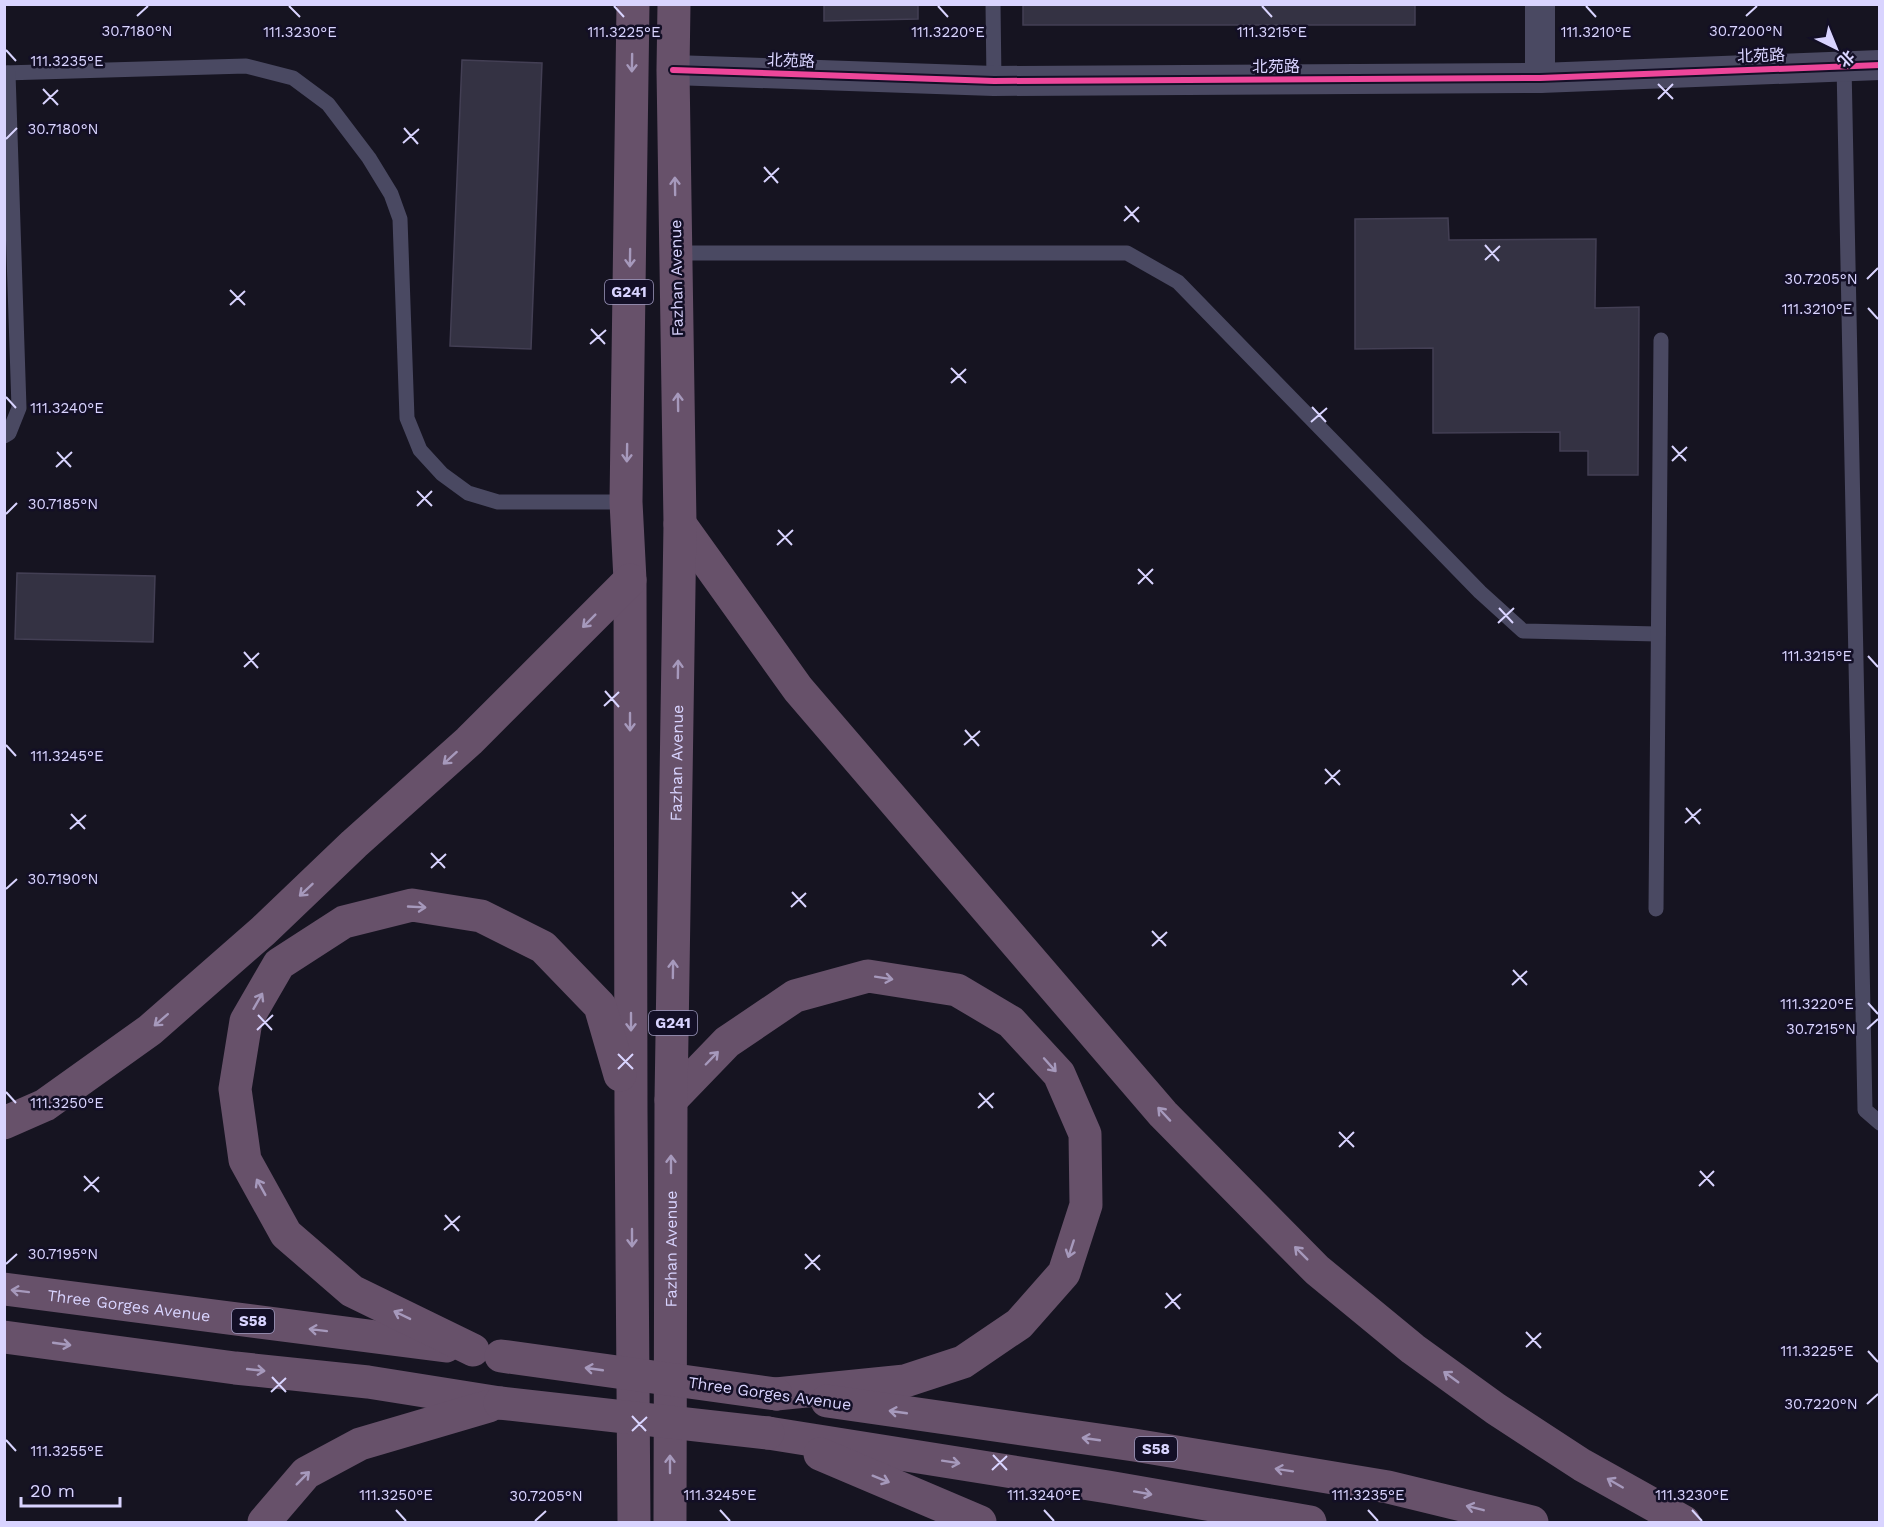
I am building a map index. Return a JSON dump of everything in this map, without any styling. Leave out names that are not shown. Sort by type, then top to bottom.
[{"type":"highway","name":"G241","points":[[633,4],[626,501],[630,580],[634,1522]]},
{"type":"highway","name":"Fazhan Avenue","points":[[670,1522],[671,1100],[680,524],[673,70],[675,4]]},
{"type":"highway","points":[[680,524],[798,688],[1163,1114],[1317,1270],[1413,1349],[1496,1409],[1582,1465],[1684,1522]]},
{"type":"highway","points":[[4,1123],[45,1105],[150,1030],[263,931],[354,844],[469,741],[630,580]]},
{"type":"highway","points":[[487,1353],[352,1291],[286,1234],[245,1160],[235,1089],[246,1021],[279,964],[344,922],[412,905],[481,916],[543,947],[600,1006],[631,1112]]},
{"type":"highway","points":[[671,1100],[727,1042],[795,996],[868,976],[957,990],[1011,1022],[1059,1074],[1085,1134],[1086,1205],[1064,1273],[1019,1324],[963,1362],[905,1381],[776,1394]]},
{"type":"highway","name":"Three Gorges Avenue","points":[[4,1289],[487,1353],[1134,1445],[1388,1487],[1532,1522]]},
{"type":"highway","points":[[4,1337],[235,1368],[368,1382],[500,1403],[768,1433],[1108,1487],[1310,1522]]},
{"type":"highway","points":[[264,1522],[306,1473],[360,1444],[500,1403]]},
{"type":"highway","points":[[768,1433],[980,1522]]},
{"type":"street","points":[[1540,4],[1540,78]]},
{"type":"street","name":"北苑路","points":[[673,70],[994,81],[1540,78],[1880,64]]},
{"type":"lane","points":[[993,4],[994,81]]},
{"type":"lane","points":[[1844,65],[1865,1110],[1880,1123]]},
{"type":"lane","points":[[4,436],[9,433],[19,408],[6,73],[246,66],[293,78],[328,104],[369,158],[392,194],[400,219],[407,418],[420,450],[442,474],[468,493],[498,502],[626,501]]},
{"type":"lane","points":[[676,253],[1127,253],[1178,282],[1480,592],[1523,631],[1658,634]]},
{"type":"lane","points":[[1656,909],[1661,340]]},
{"type":"building","points":[[824,4],[918,4],[918,19],[824,21]]},
{"type":"building","points":[[1023,4],[1415,4],[1415,25],[1023,25]]},
{"type":"building","points":[[462,60],[542,63],[531,349],[450,346]]},
{"type":"building","points":[[1448,218],[1449,240],[1596,239],[1595,308],[1639,307],[1638,475],[1588,475],[1588,451],[1560,451],[1560,432],[1433,433],[1433,348],[1355,349],[1355,219]]},
{"type":"building","points":[[17,573],[155,576],[153,642],[15,639]]},
{"type":"cycle path","points":[[673,70],[994,81],[1540,78],[1880,65]]}]
